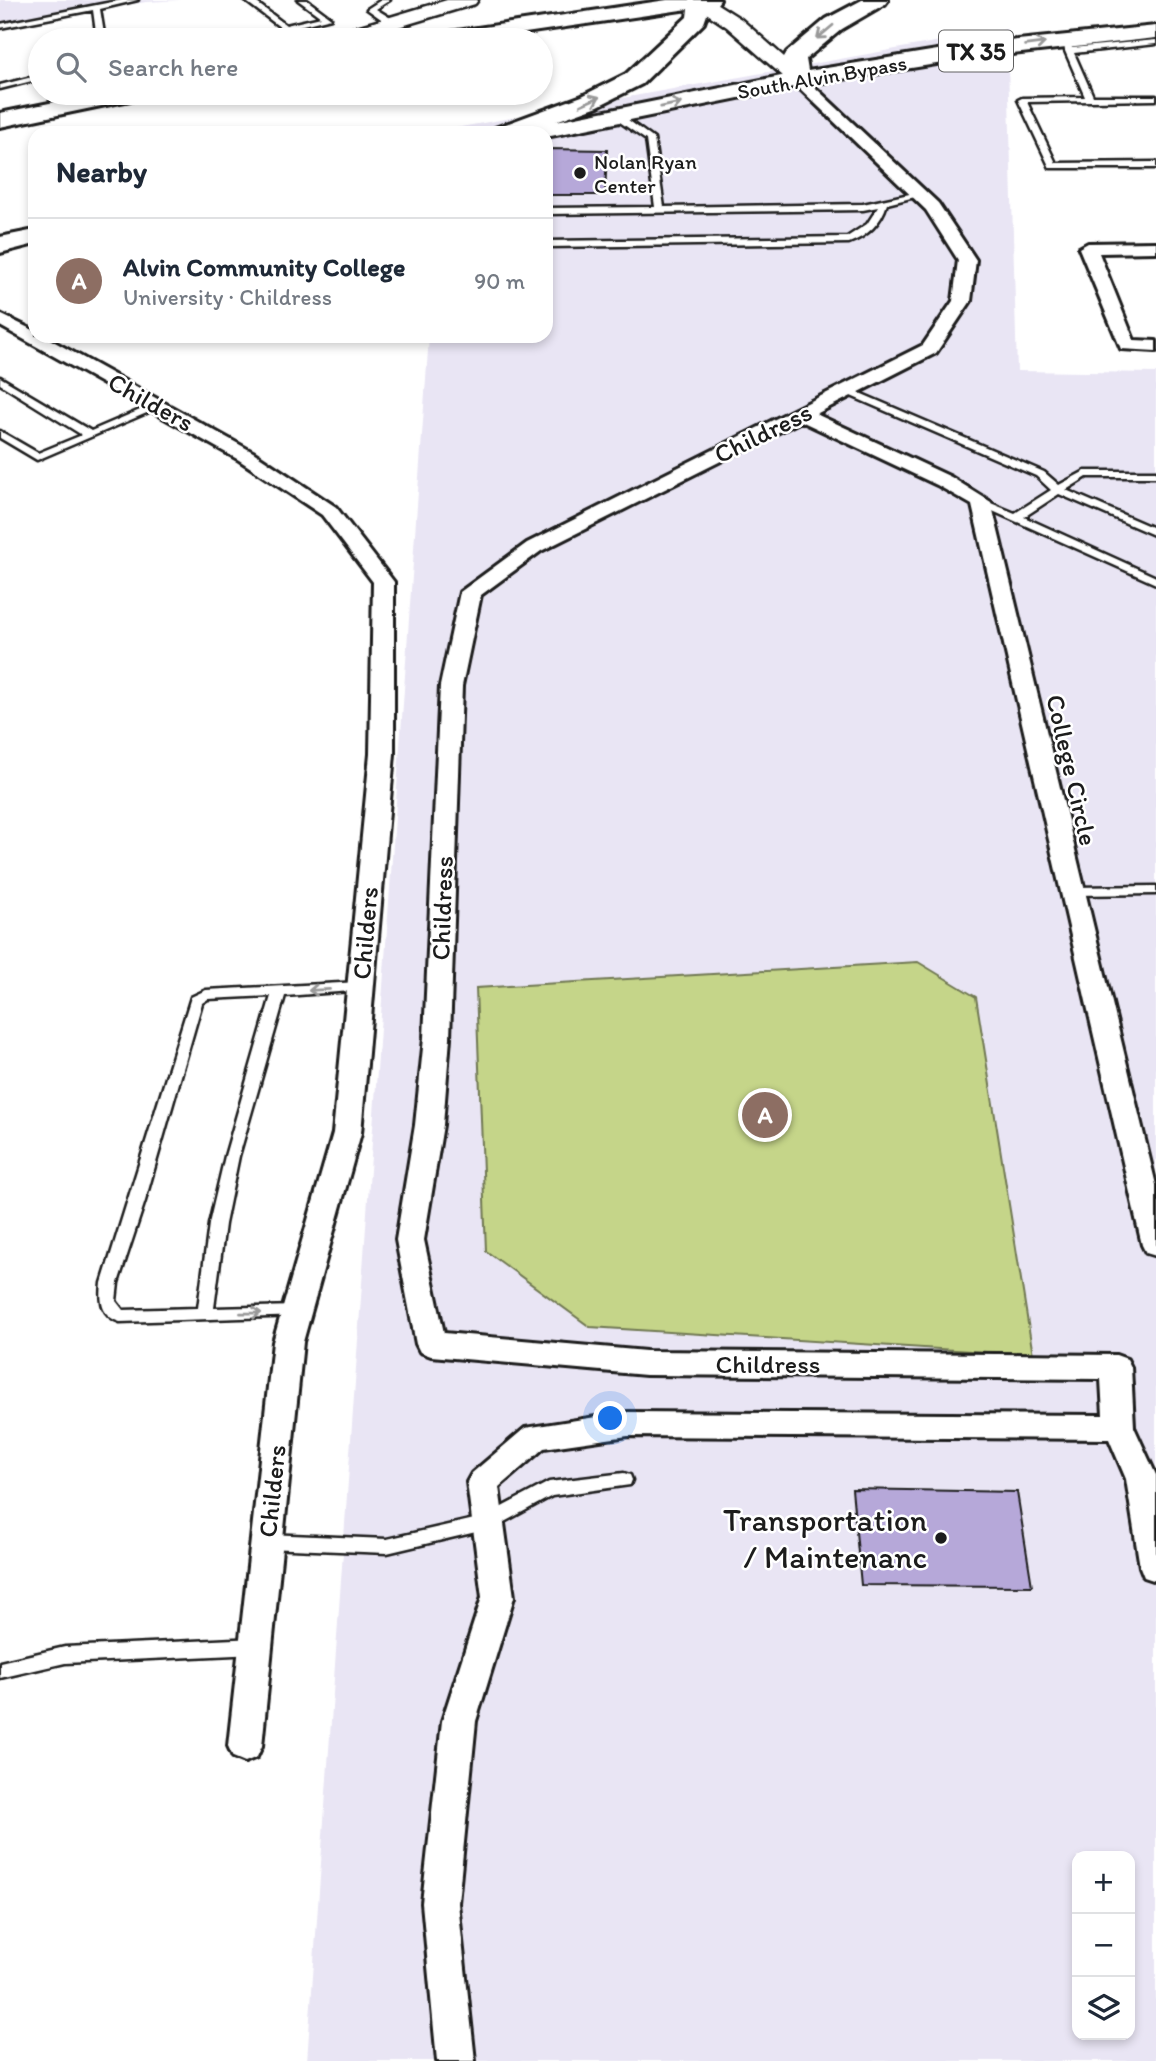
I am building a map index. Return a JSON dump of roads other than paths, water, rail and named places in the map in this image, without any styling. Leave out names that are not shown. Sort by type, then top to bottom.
[{"type":"main road","points":[[379,28],[468,0]]},
{"type":"main road","points":[[797,79],[795,57],[834,24],[878,0]]},
{"type":"main road","points":[[518,28],[702,1],[734,23],[797,79]]},
{"type":"main road","points":[[522,126],[590,101],[634,79],[697,19],[702,1]]},
{"type":"main road","name":"South Alvin Bypass","points":[[553,129],[797,79],[968,52],[1067,46],[1156,32]]},
{"type":"main road","points":[[0,120],[66,105]]},
{"type":"main road","points":[[0,245],[28,239]]},
{"type":"street","name":"Childress","points":[[797,79],[932,207],[967,260],[962,300],[930,349],[534,547],[471,592],[451,686],[437,1038],[429,1125],[410,1240],[431,1344],[646,1363],[1116,1367],[1119,1427]]},
{"type":"street","points":[[1156,247],[1088,248],[1127,345],[1156,345]]},
{"type":"street","name":"Childers","points":[[0,319],[28,334]]},
{"type":"street","name":"Childers","points":[[44,343],[246,456],[329,511],[384,582],[382,754],[347,1133],[288,1342],[245,1746]]},
{"type":"street","points":[[801,414],[944,481],[981,502]]},
{"type":"street","name":"College Circle","points":[[981,502],[1156,1245]]},
{"type":"street","points":[[456,2061],[440,1903],[459,1721],[498,1597],[483,1482],[536,1437],[628,1424],[1119,1427],[1143,1479],[1156,1567]]},
{"type":"lane","points":[[0,26],[134,0]]},
{"type":"lane","points":[[248,0],[287,27],[327,18],[302,0]]},
{"type":"lane","points":[[386,0],[370,9],[394,24]]},
{"type":"lane","points":[[96,7],[99,28]]},
{"type":"lane","points":[[1090,99],[1067,46],[1156,42]]},
{"type":"lane","points":[[0,87],[28,80]]},
{"type":"lane","points":[[1156,98],[1022,100],[1053,166],[1156,165]]},
{"type":"lane","points":[[617,116],[650,139],[660,209]]},
{"type":"lane","points":[[553,211],[863,207],[919,195]]},
{"type":"lane","points":[[553,244],[849,240],[861,235],[879,216],[883,204]]},
{"type":"lane","points":[[0,380],[90,435]]},
{"type":"lane","points":[[848,391],[1040,474],[1058,490],[1156,533]]},
{"type":"lane","points":[[0,433],[37,457],[158,406]]},
{"type":"lane","points":[[1015,518],[1085,474],[1156,474]]},
{"type":"lane","points":[[981,502],[1156,581]]},
{"type":"lane","points":[[1072,891],[1156,890]]},
{"type":"lane","points":[[297,1312],[120,1316],[112,1310],[108,1301],[110,1283],[196,1000],[206,995],[360,987]]},
{"type":"lane","points":[[205,1314],[217,1224],[232,1156],[279,992]]},
{"type":"lane","points":[[267,1541],[387,1546],[487,1523],[549,1489],[624,1480]]},
{"type":"lane","points":[[0,1670],[65,1655],[256,1646]]},
{"type":"place","name":"Nolan Ryan Center","points":[[580,173]]},
{"type":"place","name":"Alvin Community College","points":[[765,1115]]},
{"type":"place","name":"Transportation / Maintenanc","points":[[941,1538]]}]
